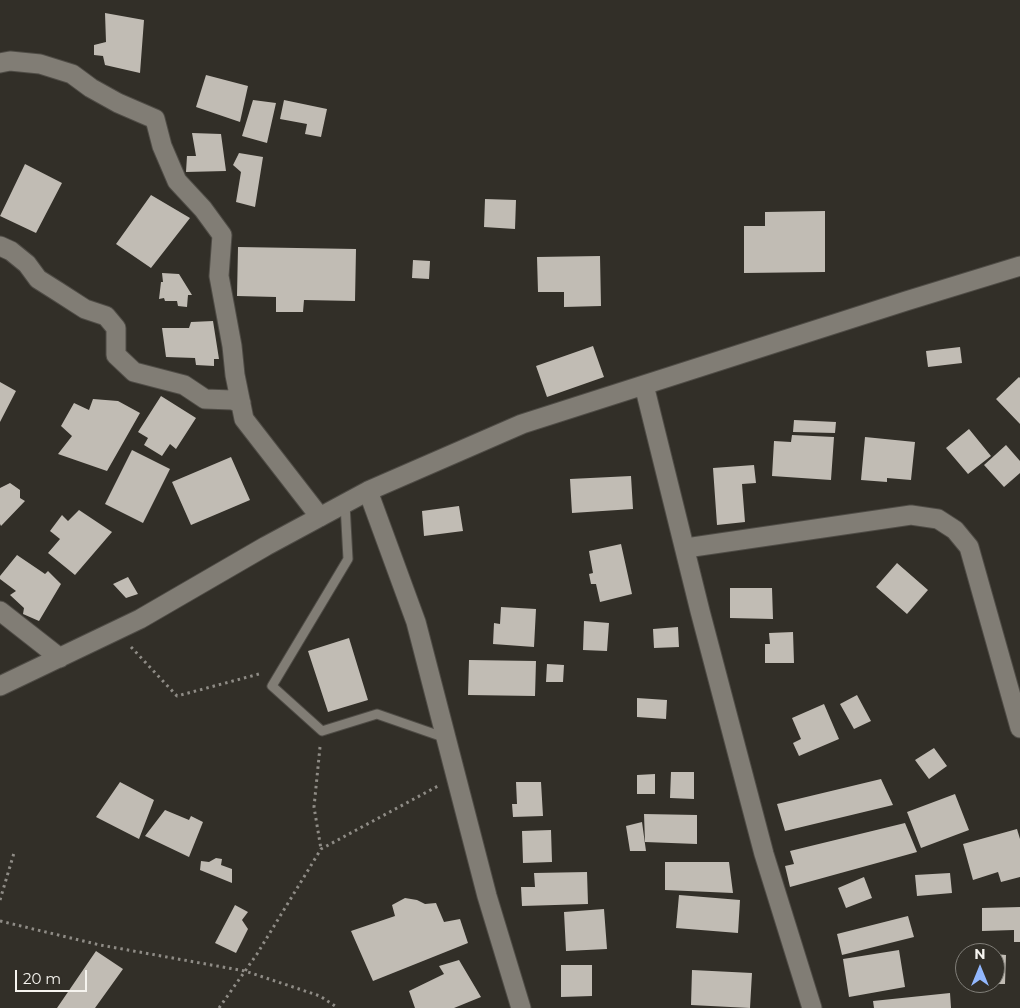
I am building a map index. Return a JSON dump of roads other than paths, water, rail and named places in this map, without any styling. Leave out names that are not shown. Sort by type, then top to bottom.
[{"type":"street","points":[[0,63],[10,61],[40,64],[72,74],[91,88],[118,103],[155,118],[162,146],[177,181],[203,209],[222,235],[219,276],[244,419],[320,517]]},
{"type":"street","points":[[0,246],[12,251],[27,264],[38,279],[85,309],[106,316],[116,328],[116,356],[134,372],[184,385],[205,399],[232,400],[241,403]]},
{"type":"street","points":[[0,686],[140,619],[266,546],[368,491],[522,424],[1020,266]]},
{"type":"street","points":[[644,385],[686,548],[700,611],[764,854],[812,1008]]},
{"type":"street","points":[[368,491],[416,622],[487,896],[521,1008]]},
{"type":"street","points":[[686,548],[911,515],[938,519],[956,530],[970,547],[1020,728]]},
{"type":"street","points":[[0,611],[60,658]]},
{"type":"lane","points":[[345,503],[348,558],[272,686],[322,731],[377,714],[446,738]]}]
